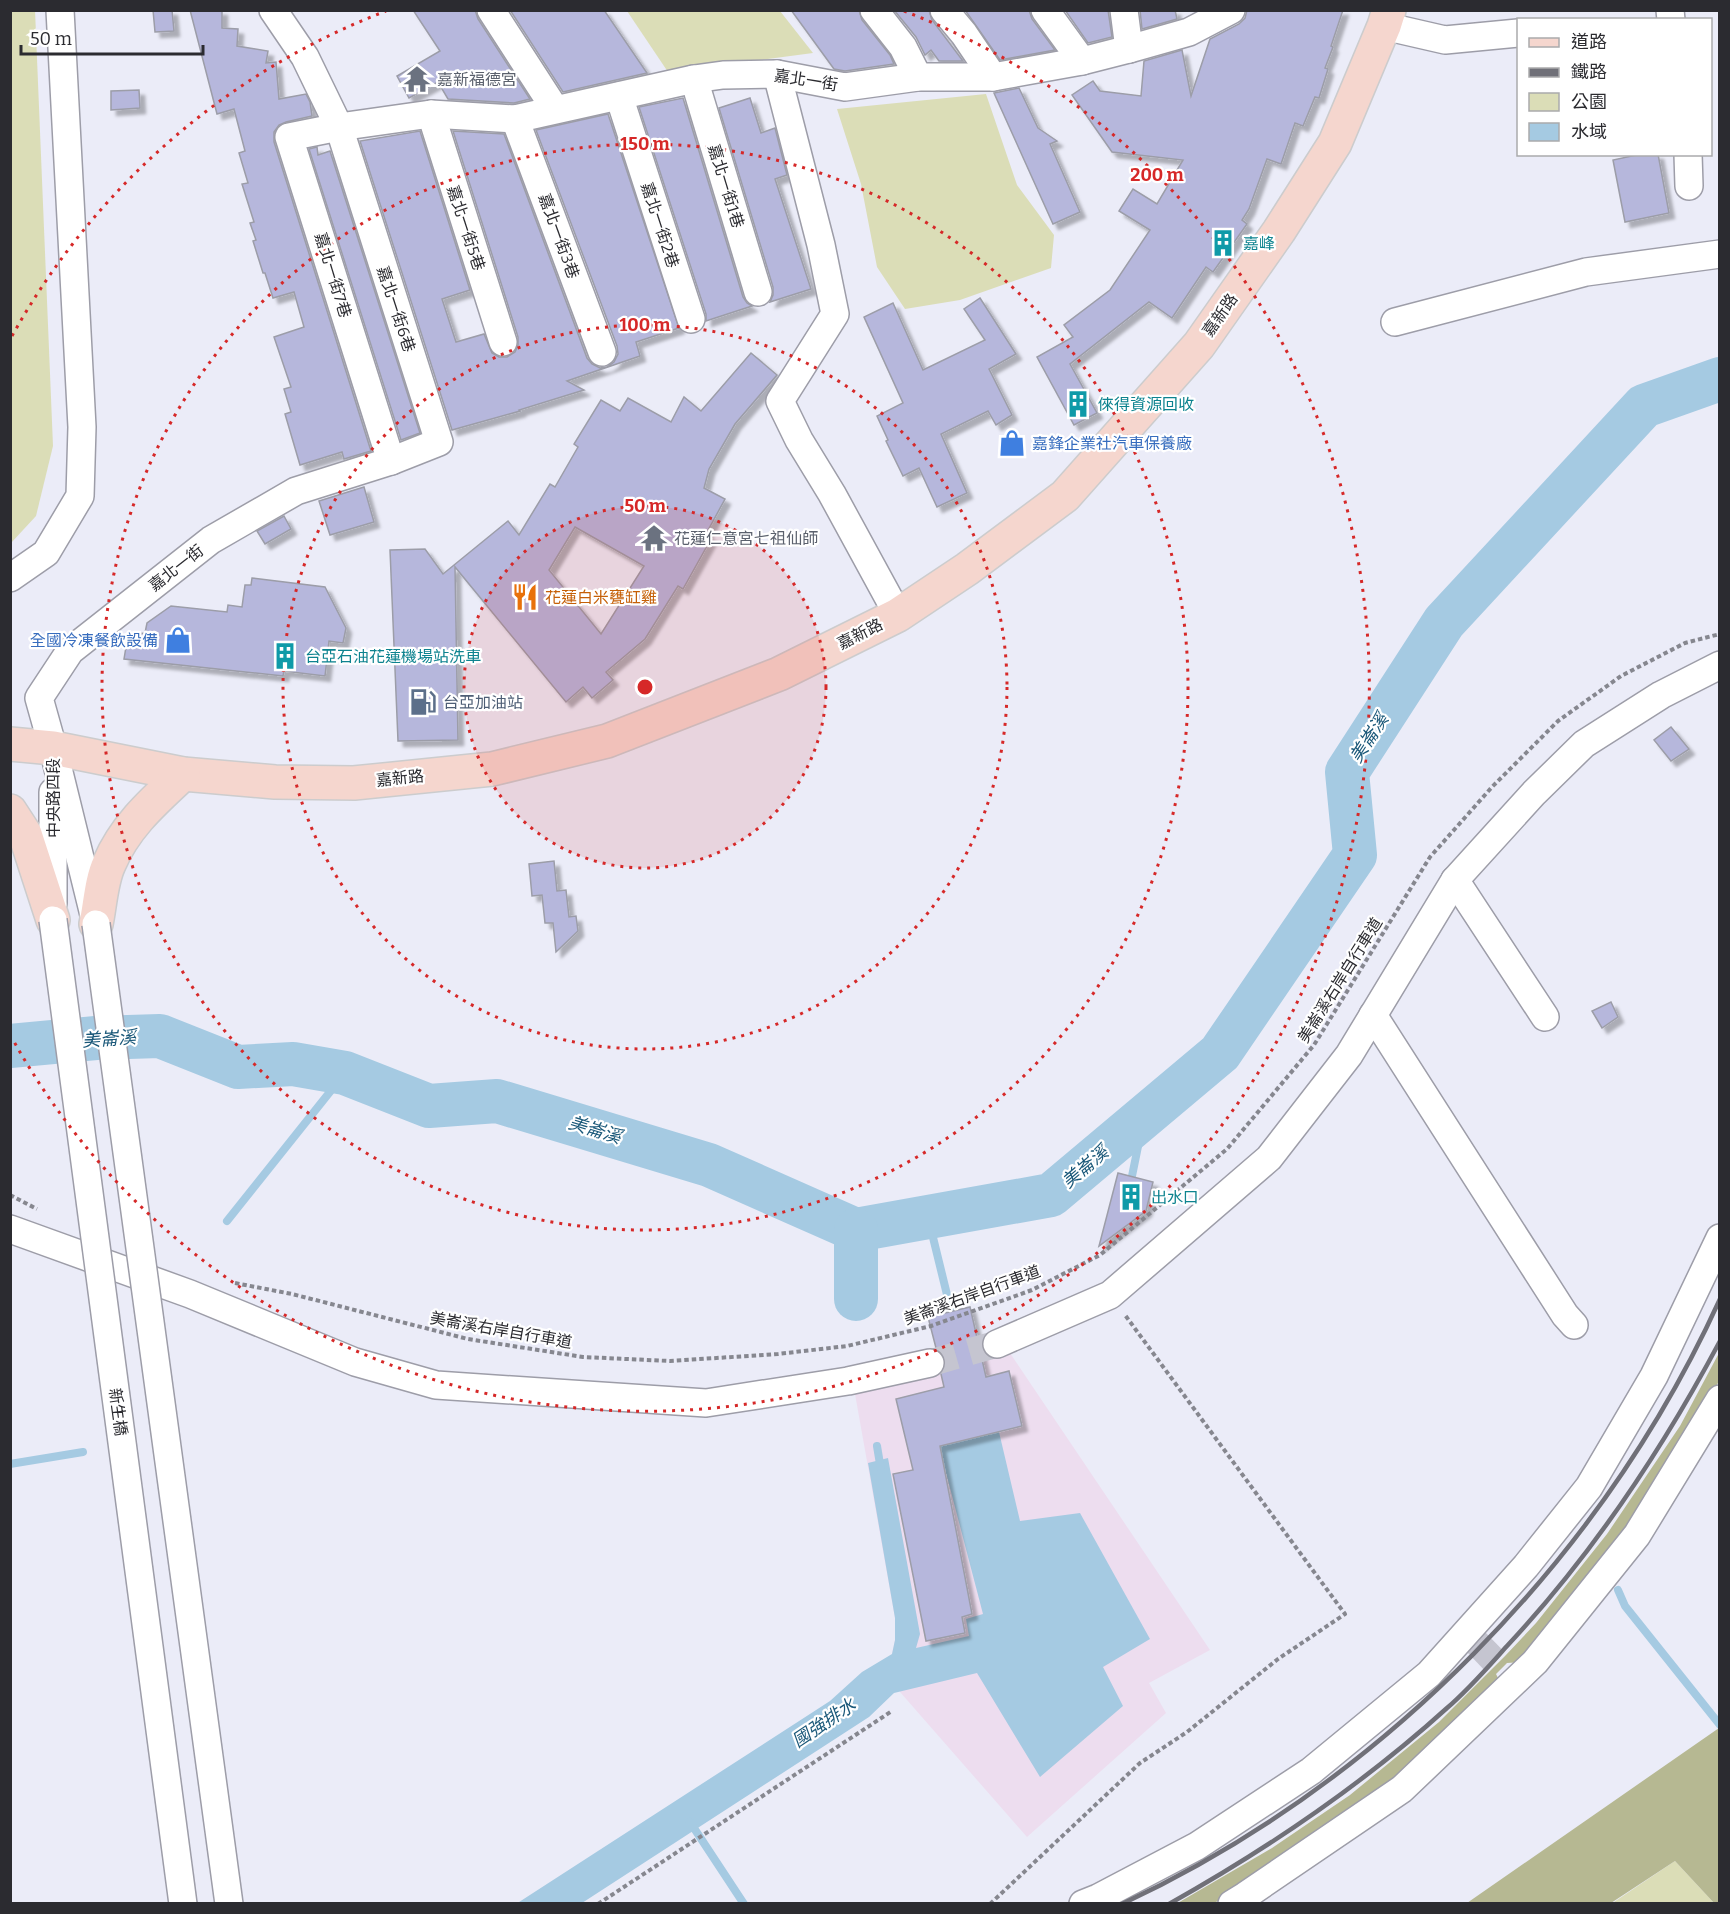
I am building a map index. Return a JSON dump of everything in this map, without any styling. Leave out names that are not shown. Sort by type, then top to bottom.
[{"type":"main road","name":"嘉新路","points":[[10,744],[53,748],[183,774],[275,782],[354,783],[492,769],[607,741],[779,674],[898,615],[967,569],[1065,496],[1199,345],[1279,231],[1335,143],[1386,18]]},
{"type":"main road","name":"嘉新路","points":[[10,734],[53,748]]},
{"type":"main road","points":[[96,924],[108,866],[126,831],[151,803],[183,774]]},
{"type":"main road","points":[[10,811],[25,834],[53,920]]},
{"type":"street","points":[[10,578],[46,553],[80,496],[82,427],[60,10]]},
{"type":"street","points":[[273,10],[305,57],[339,127]]},
{"type":"street","points":[[491,10],[555,109]]},
{"type":"street","points":[[874,10],[903,48],[918,77]]},
{"type":"street","points":[[944,10],[993,77]]},
{"type":"street","points":[[1045,10],[1082,61]]},
{"type":"street","points":[[1124,10],[1129,49]]},
{"type":"street","name":"嘉北一街","points":[[339,127],[431,114],[515,119],[694,79],[723,75],[777,74],[845,87],[918,77],[993,77],[1082,61],[1129,49],[1189,32],[1229,11]]},
{"type":"street","points":[[1386,18],[1445,39],[1517,33]]},
{"type":"street","points":[[777,74],[822,244],[835,314],[780,401],[799,440],[832,494],[898,615]]},
{"type":"street","name":"嘉北一街1巷","points":[[694,79],[759,292]]},
{"type":"street","name":"嘉北一街2巷","points":[[619,96],[691,320]]},
{"type":"street","name":"嘉北一街5巷","points":[[431,114],[503,342]]},
{"type":"street","name":"嘉北一街3巷","points":[[515,119],[602,352]]},
{"type":"street","name":"嘉北一街6巷","points":[[339,127],[439,442],[391,461]]},
{"type":"street","name":"嘉北一街7巷","points":[[339,127],[290,138],[391,461]]},
{"type":"street","points":[[1688,156],[1689,186]]},
{"type":"street","points":[[1395,321],[1586,272],[1719,255]]},
{"type":"street","name":"嘉北一街","points":[[53,748],[39,698],[70,651],[212,540],[296,491],[391,461]]},
{"type":"street","points":[[997,1344],[1110,1295],[1269,1158],[1349,1055],[1455,880],[1534,793],[1584,744],[1661,695],[1719,665]]},
{"type":"street","name":"中央路四段","points":[[53,748],[53,920]]},
{"type":"street","name":"中央路四段","points":[[53,748],[96,924]]},
{"type":"street","points":[[1455,880],[1545,1017]]},
{"type":"street","name":"新生橋","points":[[53,920],[183,1904]]},
{"type":"street","points":[[96,924],[229,1904]]},
{"type":"street","points":[[1373,1016],[1565,1315],[1574,1325]]},
{"type":"street","points":[[10,1229],[190,1294],[355,1362],[436,1385],[706,1403],[848,1381],[930,1364]]},
{"type":"street","points":[[1083,1904],[1197,1846],[1311,1772],[1471,1637],[1588,1487],[1654,1376],[1719,1238]]},
{"type":"street","points":[[1232,1904],[1402,1789],[1508,1675],[1535,1662],[1637,1535],[1719,1399]]},
{"type":"path","name":"美崙溪右岸自行車道","points":[[231,1282],[292,1294],[468,1339],[583,1357],[670,1361],[778,1354],[847,1346],[931,1326],[1032,1290],[1100,1255],[1227,1149],[1314,1045],[1430,857],[1492,788],[1558,721],[1621,676],[1686,643],[1719,634]]},
{"type":"path","points":[[990,1904],[1140,1764],[1187,1732],[1278,1659],[1345,1614],[1110,1295]]},
{"type":"path","points":[[598,1904],[892,1711]]},
{"type":"shaded area","points":[[1010,1353],[1210,1650],[1149,1683],[1166,1713],[1027,1837],[900,1692],[892,1654],[895,1640],[895,1618],[855,1394],[933,1376]]},
{"type":"green space","points":[[35,10],[53,446],[36,516],[11,543],[10,11]]},
{"type":"green space","points":[[627,11],[780,11],[813,53],[668,72]]},
{"type":"green space","points":[[986,94],[1017,185],[1054,235],[1051,268],[960,300],[905,309],[877,267],[861,184],[837,109]]},
{"type":"green space","points":[[1719,1353],[1719,1381],[1683,1448],[1625,1538],[1523,1662],[1507,1663],[1496,1674],[1498,1678],[1494,1693],[1385,1790],[1243,1888],[1214,1903],[1176,1904],[1272,1848],[1350,1795],[1439,1722],[1505,1656],[1536,1623],[1607,1534],[1680,1426]]},
{"type":"green space","points":[[1719,1728],[1719,1903],[1714,1903],[1675,1861],[1611,1903],[1467,1903]]},
{"type":"green space","points":[[1675,1861],[1714,1903],[1611,1904]]},
{"type":"water","points":[[999,1432],[1020,1521],[1080,1513],[1150,1639],[1103,1667],[1123,1706],[1040,1777],[977,1673],[894,1693],[869,1717],[582,1903],[516,1904],[830,1701],[862,1672],[892,1654],[895,1640],[895,1618],[868,1463],[888,1458],[920,1634],[916,1648],[969,1636],[966,1619],[983,1614],[939,1446]]},
{"type":"building","points":[[153,10],[172,10],[174,31],[155,32]]},
{"type":"building","points":[[190,10],[222,10],[222,28],[238,29],[237,46],[268,51],[266,63],[276,62],[279,99],[306,94],[310,102],[312,116],[279,125],[274,132],[274,142],[371,451],[344,459],[342,452],[300,465],[285,414],[291,412],[284,389],[291,387],[274,337],[304,327],[294,292],[273,298],[265,273],[263,273],[253,241],[256,240],[250,223],[254,222],[242,184],[248,183],[239,153],[245,151],[234,109],[217,114]]},
{"type":"building","points":[[413,10],[475,10],[478,19],[530,99],[514,103],[448,99],[438,82],[409,98],[397,76],[440,51]]},
{"type":"building","points":[[510,10],[604,10],[647,73],[563,92]]},
{"type":"building","points":[[791,10],[859,10],[862,20],[890,55],[894,64],[845,71],[834,69]]},
{"type":"building","points":[[894,10],[929,10],[932,20],[963,61],[939,61],[931,50],[925,55],[916,37]]},
{"type":"building","points":[[965,10],[1029,10],[1032,19],[1055,50],[1000,60]]},
{"type":"building","points":[[1065,10],[1108,10],[1112,37],[1088,43]]},
{"type":"building","points":[[1140,10],[1175,10],[1177,19],[1142,29]]},
{"type":"building","points":[[1247,10],[1343,10],[1325,68],[1328,69],[1319,98],[1315,97],[1303,126],[1295,123],[1281,164],[1267,159],[1249,209],[1242,220],[1247,224],[1213,272],[1206,267],[1172,318],[1149,302],[1070,364],[1097,413],[1074,425],[1037,357],[1073,337],[1064,325],[1110,290],[1150,230],[1119,211],[1133,189],[1157,204],[1183,160],[1112,152],[1072,95],[1093,81],[1100,91],[1141,96],[1144,61],[1182,50],[1191,96],[1210,39],[1239,24],[1245,18]]},
{"type":"building","points":[[1019,88],[1038,128],[1057,141],[1050,144],[1080,212],[1053,224],[994,93]]},
{"type":"building","points":[[139,90],[140,108],[111,110],[111,91]]},
{"type":"building","points":[[683,98],[743,297],[752,306],[706,321],[706,314],[639,107]]},
{"type":"building","points":[[750,98],[761,133],[775,128],[787,175],[775,179],[811,289],[770,302],[773,287],[719,108]]},
{"type":"building","points":[[608,114],[679,328],[636,342],[640,356],[567,381],[584,390],[452,430],[360,141],[420,131],[470,290],[442,299],[456,342],[484,334],[492,353],[499,357],[507,357],[515,352],[518,337],[453,131],[504,134],[587,358],[600,368],[607,367],[614,362],[618,354],[617,346],[536,130]]},
{"type":"building","points":[[317,147],[318,155],[330,151],[420,433],[401,440],[309,149]]},
{"type":"building","points":[[1632,156],[1658,156],[1669,213],[1625,222],[1613,160]]},
{"type":"building","points":[[980,298],[1016,354],[989,369],[1012,415],[996,425],[988,411],[941,434],[967,493],[937,507],[919,468],[903,476],[886,441],[888,440],[877,416],[903,403],[864,317],[893,303],[923,370],[985,340],[964,309]]},
{"type":"building","points":[[751,353],[777,375],[735,424],[709,469],[704,488],[725,499],[706,534],[712,537],[683,589],[678,586],[645,639],[606,672],[613,680],[592,698],[583,687],[566,702],[455,567],[458,740],[398,741],[390,550],[425,549],[443,574],[508,521],[519,535],[550,484],[555,487],[578,447],[574,444],[601,400],[620,411],[628,398],[671,422],[684,397],[701,411]],"holes":[[[575,527],[644,566],[601,634],[549,570]]]},
{"type":"building","points":[[364,487],[374,522],[330,535],[319,501]]},
{"type":"building","points":[[284,516],[291,529],[265,544],[257,531]]},
{"type":"building","points":[[252,578],[325,587],[346,628],[343,643],[329,641],[325,676],[284,671],[283,676],[124,659],[128,635],[145,633],[147,623],[171,606],[227,612],[228,605],[242,607],[245,585],[251,585]]},
{"type":"building","points":[[1671,727],[1689,749],[1671,761],[1654,740]]},
{"type":"building","points":[[554,861],[557,891],[566,890],[569,917],[576,916],[578,931],[556,952],[553,923],[545,923],[542,895],[532,896],[529,864]]},
{"type":"building","points":[[1611,1002],[1618,1017],[1602,1028],[1592,1011]]},
{"type":"building","name":"出水口","points":[[1118,1173],[1153,1182],[1146,1211],[1099,1246]]},
{"type":"building","points":[[970,1307],[986,1377],[1009,1371],[1022,1426],[940,1446],[972,1614],[962,1617],[965,1633],[926,1641],[893,1474],[913,1470],[896,1399],[944,1387],[941,1374],[945,1367],[945,1359],[936,1348],[928,1317]]},
{"type":"waterway","name":"美崙溪","points":[[10,1046],[96,1038],[160,1036],[238,1067],[293,1064],[345,1073],[429,1106],[497,1101],[709,1165],[856,1230],[1051,1195],[1220,1053],[1355,855],[1347,772],[1444,622],[1644,406],[1720,379]]},
{"type":"waterway","points":[[227,1221],[345,1073]]},
{"type":"waterway","points":[[1132,1176],[1144,1117]]},
{"type":"waterway","points":[[928,1217],[951,1311]]},
{"type":"waterway","name":"國強排水","points":[[856,1230],[856,1299]]},
{"type":"waterway","name":"國強排水","points":[[877,1446],[881,1470]]},
{"type":"waterway","points":[[10,1464],[83,1452]]},
{"type":"waterway","points":[[1618,1590],[1625,1606],[1720,1725]]},
{"type":"waterway","points":[[690,1822],[744,1904]]},
{"type":"tunnel","points":[[930,1363],[997,1344]]},
{"type":"tunnel","points":[[1476,1642],[1501,1668]]},
{"type":"railway","points":[[1122,1904],[1217,1854],[1308,1795],[1394,1728],[1474,1654],[1547,1573],[1613,1486],[1671,1395],[1720,1299]]},
{"type":"railway","points":[[1169,1904],[1243,1861],[1314,1814],[1382,1763],[1471,1686],[1568,1575],[1624,1501],[1674,1423],[1720,1341]]},
{"type":"place","name":"嘉新福德宮","points":[[417,79]]},
{"type":"place","name":"嘉峰","points":[[1223,243]]},
{"type":"place","name":"倈得資源回收","points":[[1078,404]]},
{"type":"place","name":"嘉鋒企業社汽車保養廠","points":[[1012,443]]},
{"type":"place","name":"花蓮仁意宮七祖仙師","points":[[654,538]]},
{"type":"place","name":"花蓮白米甕缸雞","points":[[525,597]]},
{"type":"place","name":"全國冷凍餐飲設備","points":[[178,640]]},
{"type":"place","name":"台亞石油花蓮機場站洗車","points":[[285,656]]},
{"type":"place","name":"台亞加油站","points":[[423,702]]},
{"type":"place","name":"出水口","points":[[1131,1197]]}]
